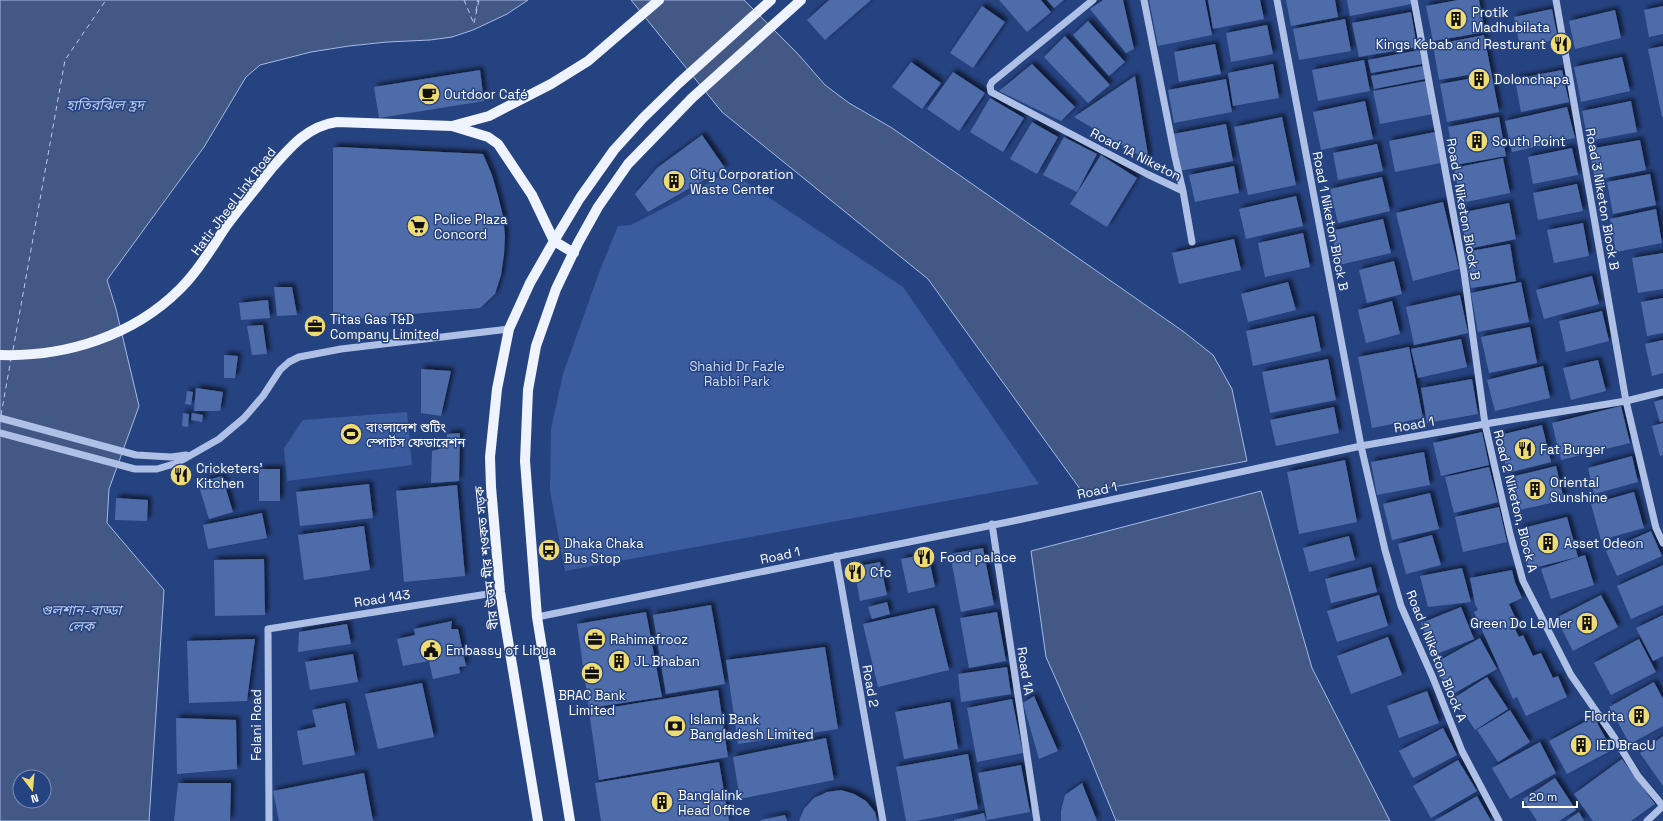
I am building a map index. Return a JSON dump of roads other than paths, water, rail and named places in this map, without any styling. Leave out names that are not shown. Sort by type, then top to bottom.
[{"type":"main road","name":"Hatir Jheel Link Road","points":[[0,355],[23,355],[66,349],[112,335],[132,325],[163,303],[180,289],[200,266],[228,224],[263,179],[294,144],[311,130],[324,124],[337,122],[452,126],[489,116],[551,84],[588,61],[659,0]]},
{"type":"main road","name":"বীর উত্তম মীর শওকত সড়ক","points":[[538,821],[500,592],[495,548],[491,487],[490,457],[497,389],[509,329],[530,283],[554,241],[580,198],[614,150],[643,118],[679,83],[771,0]]},
{"type":"main road","points":[[570,821],[537,617],[525,461],[528,390],[536,346],[556,289],[574,253],[598,207],[628,164],[692,98],[798,3]]},
{"type":"main road","points":[[452,126],[488,137],[498,144],[532,195],[554,241],[574,253]]},
{"type":"street","name":"Road 1A Niketon","points":[[1093,0],[992,82],[990,86],[991,92],[1147,174],[1184,191]]},
{"type":"street","name":"Road 1A Niketon","points":[[1144,0],[1175,157],[1184,191]]},
{"type":"street","name":"Road 1 Niketon Block B","points":[[1277,0],[1361,446]]},
{"type":"street","name":"Road 2 Niketon Block B","points":[[1414,0],[1464,272],[1485,424]]},
{"type":"street","name":"Road 3 Niketon Block B","points":[[1556,0],[1626,401],[1656,528],[1663,543]]},
{"type":"street","points":[[1184,191],[1192,242]]},
{"type":"street","points":[[0,433],[135,469],[157,469],[177,463],[219,439],[244,418],[263,396],[280,370],[289,362],[299,357],[341,349],[509,329]]},
{"type":"street","name":"Road 1","points":[[537,617],[992,524],[1013,521],[1361,446],[1626,401],[1663,392]]},
{"type":"street","points":[[0,418],[136,455],[170,457],[191,454]]},
{"type":"street","name":"Road 2 Niketon, Block A","points":[[1485,424],[1510,534],[1523,581],[1571,675],[1614,737],[1638,776],[1663,806]]},
{"type":"street","name":"Road 1 Niketon Block A","points":[[1361,446],[1385,550],[1401,606],[1433,678],[1462,751],[1498,821]]},
{"type":"street","name":"Road 1A","points":[[992,524],[1037,821]]},
{"type":"street","name":"Road 2","points":[[836,556],[883,821]]},
{"type":"street","name":"Road 143","points":[[268,629],[500,592]]},
{"type":"street","name":"Felani Road","points":[[268,629],[269,821]]},
{"type":"street","points":[[1647,821],[1663,806]]},
{"type":"water","name":"হাতিরঝিল হ্রদ","points":[[0,0],[528,0],[507,14],[473,30],[452,37],[349,46],[311,52],[260,65],[246,77],[204,147],[107,280],[116,309],[139,406],[109,489],[107,523],[164,590],[149,821],[0,821]]},
{"type":"water","points":[[631,0],[744,0],[798,54],[825,85],[849,103],[892,128],[1184,332],[1213,355],[1232,389],[1247,461],[1083,493],[928,279],[722,112]]},
{"type":"water","points":[[1261,491],[1312,668],[1390,821],[1116,821],[1082,738],[1046,657],[1031,551]]},
{"type":"place","name":"Protik Madhubilata","points":[[1456,19]]},
{"type":"place","name":"Kings Kebab and Resturant","points":[[1561,44]]},
{"type":"place","name":"Dolonchapa","points":[[1479,79]]},
{"type":"place","name":"Outdoor Café","points":[[429,94]]},
{"type":"place","name":"South Point","points":[[1477,141]]},
{"type":"place","name":"City Corporation Waste Center","points":[[674,181]]},
{"type":"place","name":"Police Plaza Concord","points":[[418,226]]},
{"type":"place","name":"Titas Gas T&D Company Limited","points":[[315,326]]},
{"type":"place","name":"বাংলাদেশ শুটিং স্পোর্টস ফেডারেশন","points":[[351,434]]},
{"type":"place","name":"Fat Burger","points":[[1525,449]]},
{"type":"place","name":"Cricketers’ Kitchen","points":[[181,475]]},
{"type":"place","name":"Oriental Sunshine","points":[[1535,489]]},
{"type":"place","name":"Asset Odeon","points":[[1548,543]]},
{"type":"place","name":"Dhaka Chaka Bus Stop","points":[[549,550]]},
{"type":"place","name":"Food palace","points":[[924,557]]},
{"type":"place","name":"Cfc","points":[[855,572]]},
{"type":"place","name":"Green Do Le Mer","points":[[1587,623]]},
{"type":"place","name":"Rahimafrooz","points":[[595,639]]},
{"type":"place","name":"Embassy of Libya","points":[[431,650]]},
{"type":"place","name":"JL Bhaban","points":[[619,661]]},
{"type":"place","name":"BRAC Bank Limited","points":[[592,673]]},
{"type":"place","name":"Florita","points":[[1639,716]]},
{"type":"place","name":"Islami Bank Bangladesh Limited","points":[[675,726]]},
{"type":"place","name":"IED BracU","points":[[1581,745]]},
{"type":"place","name":"Banglalink Head Office","points":[[662,802]]},
{"type":"park label","name":"Shahid Dr Fazle Rabbi Park","points":[[737,374]]},
{"type":"water label","name":"গুলশান-বাড্ডা লেক","points":[[81,618]]}]
